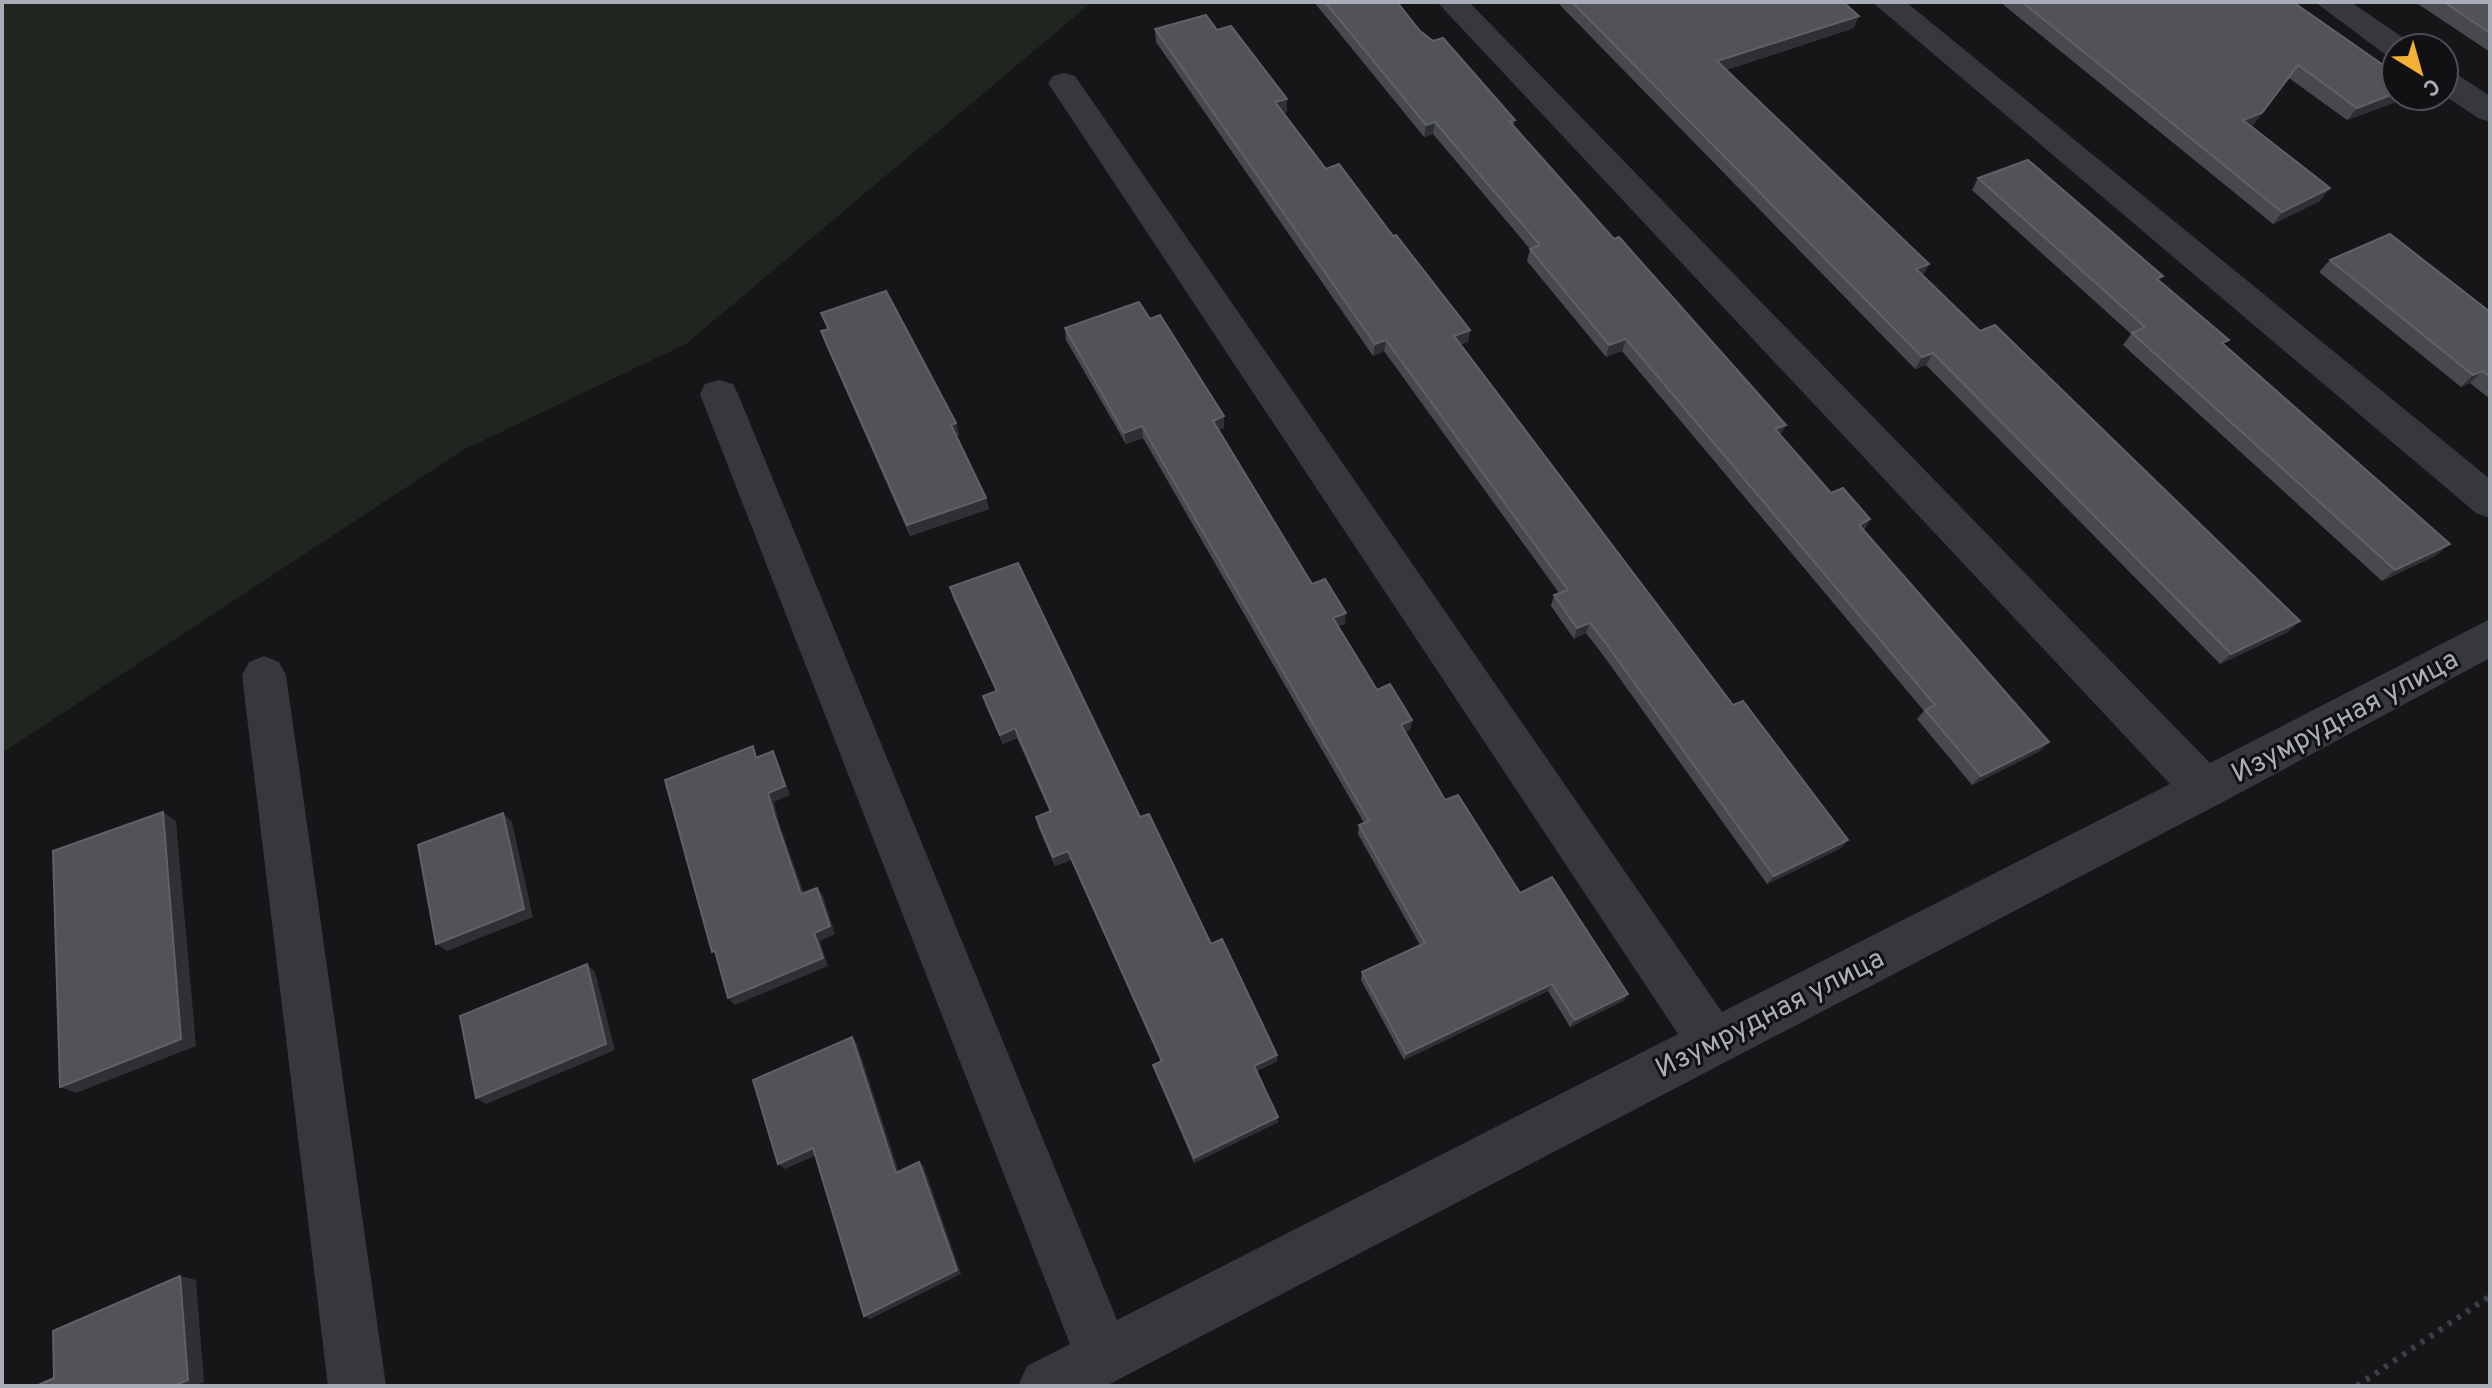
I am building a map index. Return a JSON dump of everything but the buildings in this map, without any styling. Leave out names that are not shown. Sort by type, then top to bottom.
[{"type":"street","points":[[1452,2],[2205,789]]},
{"type":"street","points":[[1887,2],[2490,502]]},
{"type":"street","points":[[2330,2],[2380,36]]},
{"type":"street","points":[[1064,83],[1712,1041]]},
{"type":"street","points":[[2460,91],[2490,111]]},
{"type":"street","points":[[719,394],[1103,1355]]},
{"type":"street","name":"Изумрудная улица","points":[[1047,1386],[2205,789],[2490,637]]},
{"type":"street","points":[[264,675],[357,1386]]},
{"type":"path","points":[[2357,1386],[2490,1296]]},
{"type":"shaded area","points":[[2,2],[1092,2],[686,344],[463,450],[2,753]]}]
